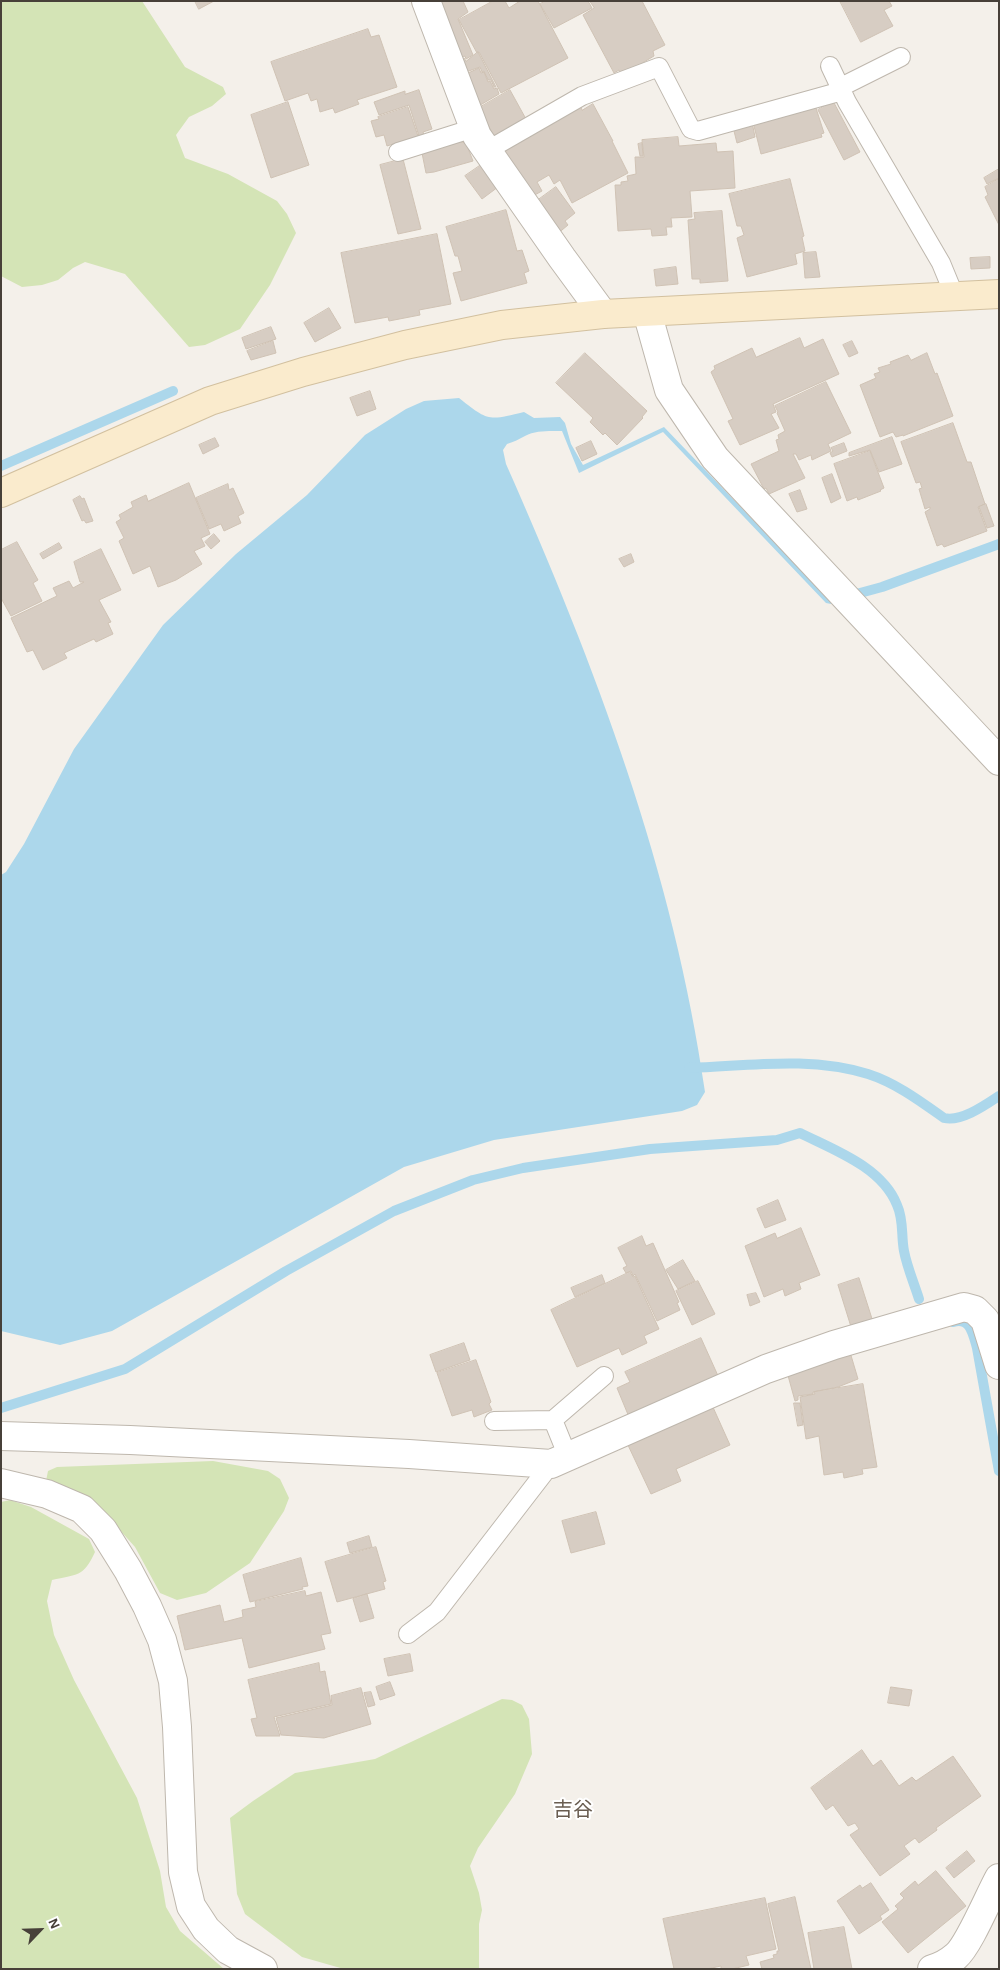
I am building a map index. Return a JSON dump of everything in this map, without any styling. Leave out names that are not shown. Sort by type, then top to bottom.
[{"type":"street","points":[[426,1],[477,136],[603,314]]},
{"type":"street","points":[[1,492],[210,401],[303,372],[405,345],[502,325],[603,314],[999,294]]},
{"type":"street","points":[[646,312],[669,390],[715,458],[999,761]]},
{"type":"street","points":[[1,1436],[160,1441],[560,1461],[766,1369],[834,1345],[964,1306],[975,1310],[985,1320],[999,1365]]},
{"type":"street","points":[[1,1483],[47,1494],[82,1509],[103,1530],[128,1570],[162,1640],[173,1681],[177,1727],[183,1872],[191,1906],[206,1929],[228,1950],[263,1969]]},
{"type":"street","points":[[932,1969],[939,1967],[957,1955],[999,1878]]},
{"type":"lane","points":[[488,150],[582,96],[659,67],[691,129],[698,130],[842,89],[901,57]]},
{"type":"lane","points":[[830,66],[941,263],[955,297]]},
{"type":"lane","points":[[398,152],[474,128]]},
{"type":"lane","points":[[494,1421],[554,1420],[604,1376]]},
{"type":"lane","points":[[408,1634],[437,1612],[560,1461],[554,1420]]},
{"type":"green space","points":[[1,1],[142,1],[185,67],[223,87],[226,94],[212,106],[189,117],[176,135],[185,158],[228,174],[277,201],[287,214],[296,233],[270,285],[240,329],[205,345],[189,347],[125,274],[85,262],[73,268],[58,280],[42,285],[22,287],[1,276]]},
{"type":"green space","points":[[213,1461],[268,1471],[280,1479],[289,1498],[284,1511],[250,1563],[206,1593],[177,1600],[160,1593],[135,1547],[118,1528],[46,1481],[48,1471],[57,1467]]},
{"type":"green space","points":[[10,1500],[31,1507],[89,1539],[95,1552],[83,1571],[52,1580],[47,1601],[54,1635],[74,1680],[137,1798],[160,1871],[166,1907],[180,1931],[224,1969],[1,1969],[1,1502]]},
{"type":"green space","points":[[502,1699],[512,1700],[522,1705],[529,1719],[532,1754],[515,1794],[478,1848],[470,1866],[479,1893],[482,1910],[479,1924],[479,1969],[344,1969],[302,1957],[245,1914],[237,1894],[230,1818],[295,1773],[375,1759]]},
{"type":"water","points":[[459,398],[476,411],[489,417],[503,417],[524,412],[534,418],[560,417],[565,423],[571,444],[583,465],[664,427],[830,598],[831,604],[826,603],[663,432],[579,473],[562,431],[543,431],[529,434],[507,444],[503,450],[506,464],[539,540],[600,693],[652,850],[691,1010],[705,1092],[697,1105],[682,1111],[494,1140],[404,1167],[112,1331],[60,1345],[1,1331],[1,875],[6,872],[24,844],[74,749],[163,625],[236,554],[307,495],[365,435],[406,409],[424,401]]},
{"type":"building","points":[[195,1],[214,1],[199,9]]},
{"type":"building","points":[[440,1],[463,1],[468,12],[458,19],[473,55],[466,59],[465,56],[459,59],[466,74],[479,68],[481,73],[484,72],[488,82],[490,81],[494,89],[497,88],[499,94],[477,107],[479,115],[443,21],[437,3]]},
{"type":"building","points":[[493,1],[505,1],[509,8],[520,1],[538,1],[568,58],[501,93],[459,20]]},
{"type":"building","points":[[546,1],[588,1],[592,8],[554,28],[540,4]]},
{"type":"building","points":[[590,1],[642,1],[665,45],[653,51],[654,56],[622,75],[619,70],[614,73],[583,15],[594,8]]},
{"type":"building","points":[[840,1],[889,1],[892,6],[884,10],[893,26],[861,42]]},
{"type":"building","points":[[368,29],[371,37],[379,35],[397,87],[357,100],[359,104],[335,113],[333,108],[320,112],[317,99],[311,101],[308,93],[285,101],[271,62]]},
{"type":"building","points":[[478,52],[496,87],[494,87],[491,80],[488,80],[480,67],[466,72],[460,60],[464,58],[466,61]]},
{"type":"building","points":[[419,90],[432,129],[423,132],[424,135],[419,136],[409,105],[379,115],[374,102],[405,91],[405,94]]},
{"type":"building","points":[[510,90],[526,119],[494,136],[479,108]]},
{"type":"building","points":[[833,101],[860,152],[844,160],[818,110]]},
{"type":"building","points":[[288,102],[309,165],[271,178],[251,115]]},
{"type":"building","points":[[593,104],[628,173],[572,203],[560,180],[554,184],[549,175],[537,182],[542,191],[531,197],[499,150],[580,105],[582,110]]},
{"type":"building","points":[[815,105],[824,133],[821,134],[822,137],[761,154],[753,122]]},
{"type":"building","points":[[408,107],[418,136],[387,146],[384,135],[376,137],[371,121]]},
{"type":"building","points":[[752,122],[755,137],[737,143],[733,127]]},
{"type":"building","points":[[678,137],[679,146],[716,143],[717,152],[733,151],[735,188],[690,191],[692,217],[671,218],[672,227],[666,227],[667,235],[652,236],[651,229],[618,231],[615,185],[621,185],[621,182],[628,181],[627,176],[636,174],[635,157],[644,157],[642,140]]},
{"type":"building","points":[[461,142],[466,143],[473,161],[426,173],[422,153]]},
{"type":"building","points":[[642,143],[643,156],[640,156],[638,144]]},
{"type":"building","points":[[403,159],[421,229],[398,234],[380,165]]},
{"type":"building","points":[[481,165],[498,187],[482,199],[465,176]]},
{"type":"building","points":[[999,169],[999,178],[987,184],[984,178]]},
{"type":"building","points":[[790,179],[804,236],[802,237],[805,251],[795,254],[797,264],[747,277],[737,238],[744,235],[741,226],[737,226],[729,194]]},
{"type":"building","points":[[999,179],[999,225],[985,197],[988,195],[985,187]]},
{"type":"building","points":[[556,187],[575,213],[565,221],[568,225],[556,235],[534,203]]},
{"type":"building","points":[[506,210],[517,251],[522,250],[529,271],[524,273],[527,283],[461,301],[453,273],[462,271],[446,227]]},
{"type":"building","points":[[722,211],[728,281],[700,283],[700,279],[692,279],[688,220],[695,219],[694,213]]},
{"type":"building","points":[[437,234],[451,304],[419,310],[420,315],[389,321],[388,317],[355,323],[341,253]]},
{"type":"building","points":[[816,252],[820,277],[805,278],[803,253]]},
{"type":"building","points":[[990,257],[990,268],[971,269],[970,258]]},
{"type":"building","points":[[676,267],[678,284],[656,286],[654,270]]},
{"type":"building","points":[[329,308],[341,328],[315,342],[304,323]]},
{"type":"building","points":[[271,327],[276,339],[246,349],[242,338]]},
{"type":"building","points":[[800,338],[804,348],[823,339],[839,374],[773,404],[776,412],[771,414],[779,428],[740,445],[728,421],[733,419],[711,372],[715,369],[714,366],[752,348],[756,357]]},
{"type":"building","points":[[273,341],[276,353],[251,360],[247,351]]},
{"type":"building","points":[[852,341],[858,353],[849,357],[843,345]]},
{"type":"building","points":[[585,353],[647,411],[643,418],[617,445],[590,422],[593,418],[556,383]]},
{"type":"building","points":[[927,353],[935,374],[937,373],[953,416],[903,436],[896,437],[893,432],[880,437],[860,385],[876,378],[874,374],[880,372],[878,368],[891,364],[890,362],[908,355],[911,360]]},
{"type":"building","points":[[826,382],[851,433],[828,444],[831,451],[812,460],[811,455],[799,460],[796,454],[793,454],[805,478],[769,494],[766,488],[764,489],[751,464],[779,451],[776,440],[779,439],[778,435],[785,431],[775,406]]},
{"type":"building","points":[[370,391],[376,409],[357,416],[350,398]]},
{"type":"building","points":[[953,423],[967,462],[971,462],[985,504],[978,507],[987,531],[944,547],[942,544],[937,546],[925,512],[930,507],[925,509],[919,489],[922,488],[920,482],[916,483],[901,442]]},
{"type":"building","points":[[892,437],[902,464],[879,472],[870,450],[849,456],[849,453]]},
{"type":"building","points":[[215,438],[219,446],[203,454],[199,445]]},
{"type":"building","points":[[591,441],[597,454],[582,461],[576,448]]},
{"type":"building","points":[[844,443],[847,451],[832,457],[830,453],[833,451],[831,448]]},
{"type":"building","points":[[870,451],[884,488],[858,500],[857,497],[847,501],[834,464]]},
{"type":"building","points":[[832,474],[841,498],[831,503],[822,478]]},
{"type":"building","points":[[189,483],[210,534],[201,538],[205,546],[194,551],[202,564],[176,580],[158,587],[150,566],[133,574],[119,541],[124,538],[116,522],[121,519],[119,515],[133,507],[131,502],[146,495],[148,501]]},
{"type":"building","points":[[228,484],[229,490],[233,488],[244,513],[238,516],[241,523],[224,531],[221,524],[209,529],[196,498]]},
{"type":"building","points":[[800,490],[807,509],[797,512],[789,494]]},
{"type":"building","points":[[80,496],[82,499],[84,498],[93,521],[86,523],[84,520],[82,521],[73,500]]},
{"type":"building","points":[[986,504],[994,526],[987,528],[979,507]]},
{"type":"building","points":[[214,534],[220,541],[211,549],[205,542]]},
{"type":"building","points":[[17,542],[38,580],[33,583],[42,601],[11,616],[1,598],[1,550]]},
{"type":"building","points":[[59,543],[62,548],[43,559],[40,554]]},
{"type":"building","points":[[101,549],[121,590],[99,600],[111,622],[108,623],[113,634],[96,642],[94,639],[64,653],[67,658],[43,670],[33,650],[27,652],[11,618],[57,596],[53,588],[69,581],[73,588],[84,582],[80,582],[74,562]]},
{"type":"building","points":[[631,554],[634,562],[624,567],[619,559]]},
{"type":"building","points":[[778,1200],[786,1220],[765,1228],[757,1209]]},
{"type":"building","points":[[801,1228],[820,1275],[799,1283],[801,1289],[785,1296],[783,1289],[764,1297],[745,1246],[775,1233],[777,1238]]},
{"type":"building","points":[[642,1236],[646,1246],[653,1243],[679,1302],[677,1303],[680,1310],[657,1321],[635,1274],[633,1276],[631,1271],[626,1273],[623,1268],[627,1266],[618,1248]]},
{"type":"building","points":[[683,1260],[695,1281],[678,1289],[666,1270]]},
{"type":"building","points":[[630,1272],[633,1277],[635,1276],[659,1329],[644,1336],[647,1343],[622,1355],[619,1348],[577,1367],[551,1310]]},
{"type":"building","points":[[602,1275],[605,1283],[575,1297],[571,1288]]},
{"type":"building","points":[[859,1278],[874,1325],[852,1330],[838,1285]]},
{"type":"building","points":[[698,1281],[715,1314],[692,1325],[676,1291]]},
{"type":"building","points":[[756,1293],[760,1302],[750,1306],[747,1295]]},
{"type":"building","points":[[701,1338],[719,1378],[629,1417],[617,1388],[630,1382],[625,1372]]},
{"type":"building","points":[[464,1343],[470,1360],[436,1372],[430,1355]]},
{"type":"building","points":[[850,1352],[858,1379],[838,1387],[798,1396],[798,1400],[795,1401],[787,1372]]},
{"type":"building","points":[[476,1360],[492,1410],[474,1417],[472,1410],[452,1416],[437,1373]]},
{"type":"building","points":[[863,1384],[877,1467],[862,1469],[863,1474],[844,1478],[843,1472],[824,1475],[819,1436],[806,1439],[800,1397],[815,1394],[814,1392]]},
{"type":"building","points":[[794,1403],[800,1403],[803,1425],[798,1426]]},
{"type":"building","points":[[712,1405],[730,1445],[676,1469],[681,1481],[651,1494],[627,1443]]},
{"type":"building","points":[[596,1512],[605,1544],[571,1553],[562,1521]]},
{"type":"building","points":[[369,1536],[372,1547],[350,1553],[347,1543]]},
{"type":"building","points":[[376,1547],[386,1581],[383,1582],[385,1589],[337,1602],[325,1562]]},
{"type":"building","points":[[301,1558],[308,1586],[302,1587],[303,1589],[250,1602],[243,1575]]},
{"type":"building","points":[[305,1591],[306,1596],[321,1592],[331,1633],[321,1635],[325,1649],[249,1668],[242,1638],[185,1650],[177,1616],[220,1605],[224,1622],[243,1617],[242,1610],[256,1607],[255,1602]]},
{"type":"building","points":[[367,1594],[374,1618],[360,1622],[353,1599]]},
{"type":"building","points":[[410,1654],[413,1671],[388,1676],[384,1659]]},
{"type":"building","points":[[319,1663],[320,1672],[325,1671],[331,1704],[274,1717],[280,1736],[256,1736],[251,1719],[257,1718],[248,1680]]},
{"type":"building","points":[[390,1682],[395,1695],[380,1700],[376,1687]]},
{"type":"building","points":[[891,1687],[912,1690],[909,1706],[888,1703]]},
{"type":"building","points":[[361,1688],[371,1724],[324,1738],[281,1735],[276,1718],[332,1705],[331,1696]]},
{"type":"building","points":[[371,1692],[375,1705],[368,1707],[364,1693]]},
{"type":"building","points":[[862,1750],[873,1766],[881,1760],[899,1786],[912,1777],[916,1781],[953,1756],[981,1796],[936,1828],[937,1830],[919,1843],[915,1838],[904,1846],[910,1854],[880,1876],[850,1835],[859,1829],[855,1823],[848,1826],[833,1805],[826,1810],[811,1788]]},
{"type":"building","points":[[967,1851],[975,1861],[954,1878],[946,1868]]},
{"type":"building","points":[[936,1871],[966,1906],[908,1953],[882,1922],[898,1909],[895,1906],[904,1898],[900,1894],[915,1881],[918,1885]]},
{"type":"building","points":[[871,1883],[889,1910],[880,1916],[882,1919],[859,1934],[837,1901],[860,1885],[862,1888]]},
{"type":"building","points":[[795,1897],[811,1969],[762,1969],[760,1962],[774,1958],[773,1955],[779,1951],[768,1904]]},
{"type":"building","points":[[765,1898],[776,1949],[746,1956],[749,1965],[732,1969],[721,1969],[721,1966],[707,1969],[674,1969],[663,1919]]},
{"type":"building","points":[[844,1927],[852,1969],[814,1969],[808,1933]]},
{"type":"waterway","points":[[1,466],[173,391]]},
{"type":"waterway","points":[[849,596],[882,587],[999,544]]},
{"type":"waterway","points":[[689,1068],[779,1063],[846,1068],[888,1082],[944,1118],[951,1119],[972,1112],[999,1096]]},
{"type":"waterway","points":[[1,1408],[125,1369],[286,1271],[394,1211],[473,1180],[523,1168],[650,1149],[777,1140],[800,1133],[842,1153],[869,1170],[880,1180],[890,1192],[897,1205],[901,1216],[905,1257],[919,1299]]},
{"type":"waterway","points":[[953,1322],[959,1321],[967,1324],[974,1337],[999,1471]]},
{"type":"district","name":"吉谷","points":[[573,1810]]}]
